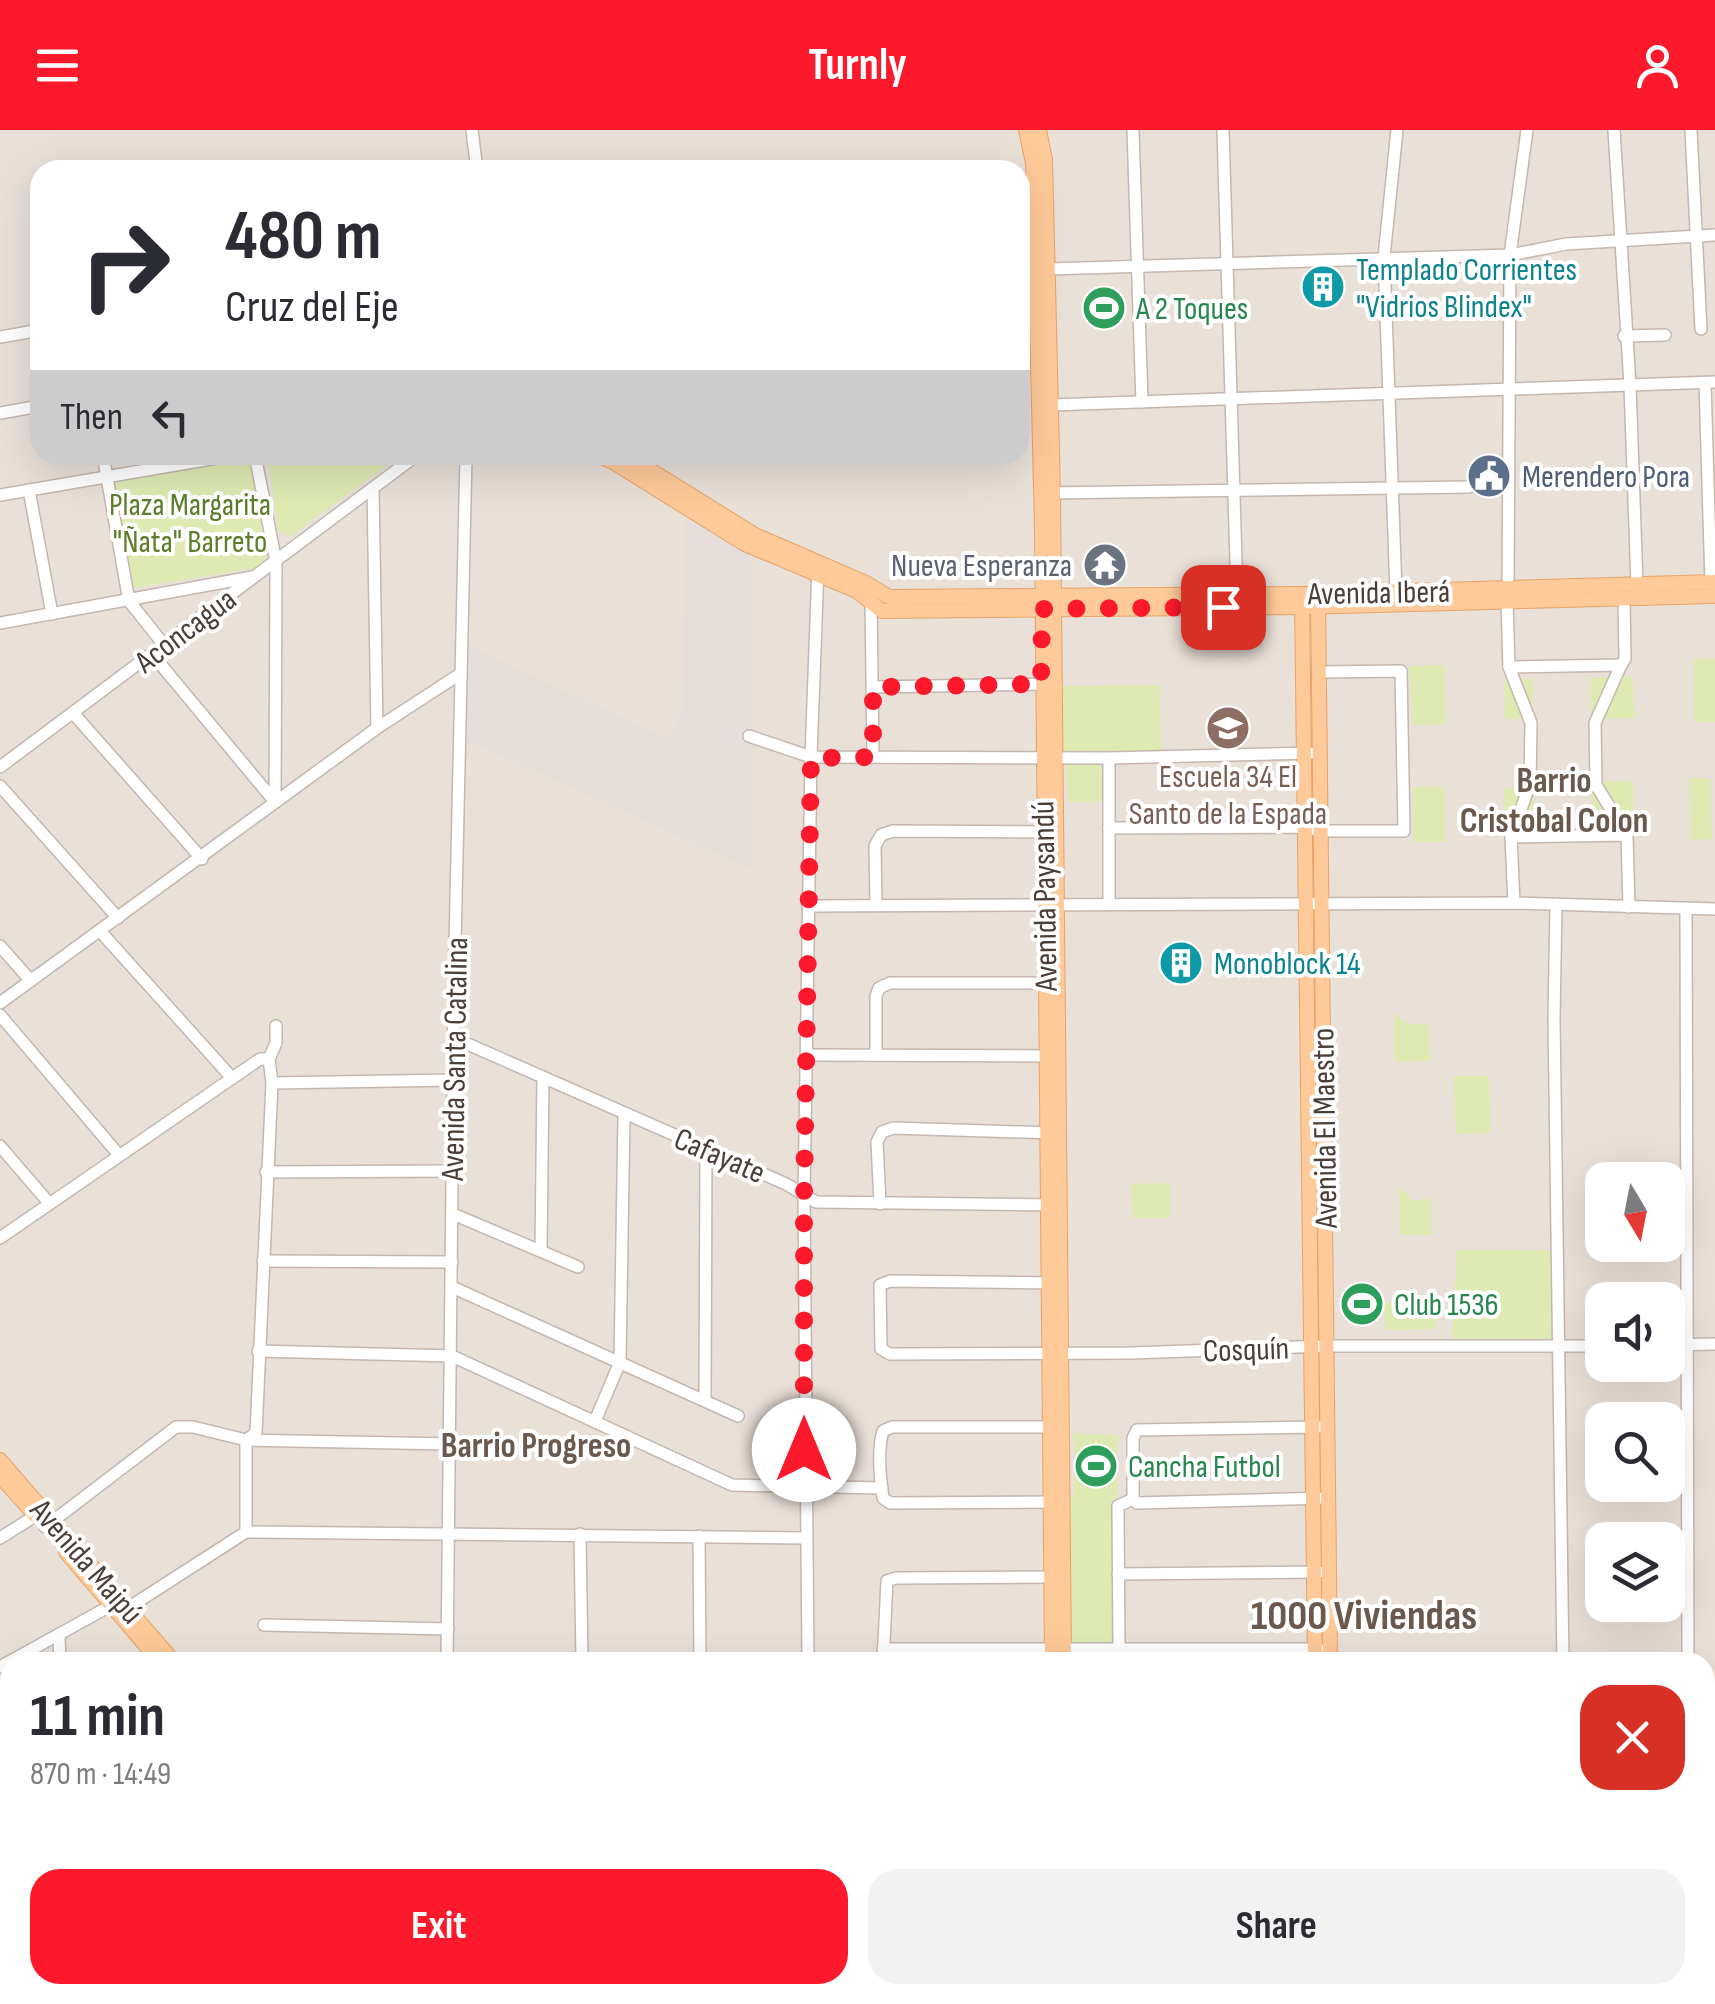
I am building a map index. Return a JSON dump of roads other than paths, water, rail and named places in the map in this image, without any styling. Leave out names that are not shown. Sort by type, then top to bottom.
[{"type":"main road","name":"Avenida Paysandú","points":[[1026,130],[1033,150],[1047,493],[1058,1652]]},
{"type":"main road","name":"Avenida Paysandú","points":[[1039,130],[1046,160],[1052,405],[1047,493]]},
{"type":"main road","points":[[619,465],[744,544],[889,597],[1048,603]]},
{"type":"main road","points":[[642,465],[755,535],[857,591],[882,610],[1048,603]]},
{"type":"main road","name":"Avenida Iberá","points":[[1048,603],[1507,595],[1637,585],[1714,587]]},
{"type":"main road","name":"Avenida Iberá","points":[[1048,603],[1237,595],[1310,600],[1396,592],[1624,598],[1714,587]]},
{"type":"main road","name":"Avenida El Maestro","points":[[1310,600],[1319,672],[1312,753]]},
{"type":"main road","name":"Avenida El Maestro","points":[[1310,600],[1320,1426],[1320,1498],[1313,1572],[1322,1652]]},
{"type":"main road","name":"Avenida Maipú","points":[[0,1460],[44,1519]]},
{"type":"main road","name":"Avenida Maipú","points":[[0,1476],[165,1652]]},
{"type":"main road","name":"Avenida El Maestro","points":[[1320,1498],[1329,1572],[1322,1652]]},
{"type":"main road","name":"Avenida Maipú","points":[[120,1605],[153,1652]]},
{"type":"street","points":[[472,130],[476,160]]},
{"type":"street","points":[[1133,130],[1142,402]]},
{"type":"street","points":[[1223,130],[1237,595]]},
{"type":"street","points":[[1396,592],[1384,257],[1397,130]]},
{"type":"street","points":[[1514,903],[1511,836],[1530,784],[1530,723],[1509,667],[1507,595],[1510,255],[1526,130]]},
{"type":"street","points":[[1614,130],[1630,385],[1637,585]]},
{"type":"street","points":[[1691,130],[1701,328]]},
{"type":"street","points":[[1048,270],[1510,255],[1566,244],[1715,235]]},
{"type":"street","points":[[0,338],[30,332]]},
{"type":"street","points":[[1624,336],[1665,335]]},
{"type":"street","points":[[1052,405],[1710,382],[1714,587]]},
{"type":"street","points":[[0,413],[30,408]]},
{"type":"street","points":[[105,465],[129,601],[164,645]]},
{"type":"street","points":[[0,495],[174,465]]},
{"type":"street","points":[[257,465],[276,562],[276,802]]},
{"type":"street","name":"Aconcagua","points":[[0,767],[404,465]]},
{"type":"street","name":"Avenida Santa Catalina","points":[[447,1652],[453,1080],[466,465]]},
{"type":"street","points":[[1047,493],[1469,487]]},
{"type":"street","points":[[373,488],[377,728]]},
{"type":"street","points":[[30,490],[52,614]]},
{"type":"street","points":[[808,1652],[804,1196],[818,569]]},
{"type":"street","points":[[0,623],[256,576]]},
{"type":"street","points":[[1624,598],[1624,659],[1595,723],[1596,784],[1628,835],[1629,907]]},
{"type":"street","points":[[870,602],[873,757]]},
{"type":"street","points":[[152,654],[276,802]]},
{"type":"street","points":[[1509,667],[1620,664]]},
{"type":"street","points":[[1109,828],[1404,831],[1401,671],[1319,672]]},
{"type":"street","points":[[0,1003],[377,728],[460,674]]},
{"type":"street","points":[[873,687],[1047,684]]},
{"type":"street","points":[[73,714],[202,858]]},
{"type":"street","points":[[748,736],[811,758],[1312,753]]},
{"type":"street","points":[[1109,758],[1109,904]]},
{"type":"street","points":[[0,786],[118,918]]},
{"type":"street","points":[[876,905],[874,846],[880,834],[1050,832]]},
{"type":"street","points":[[1511,836],[1628,835]]},
{"type":"street","points":[[808,906],[1514,903],[1715,909]]},
{"type":"street","points":[[1556,904],[1554,1018],[1563,1652]]},
{"type":"street","points":[[1686,908],[1688,1652]]},
{"type":"street","points":[[100,931],[232,1078]]},
{"type":"street","points":[[0,946],[31,980]]},
{"type":"street","points":[[876,1055],[876,996],[879,988],[890,983],[1051,983]]},
{"type":"street","points":[[0,1015],[119,1154]]},
{"type":"street","points":[[246,1440],[256,1433],[272,1082],[269,1059],[276,1043],[276,1026]]},
{"type":"street","name":"Cafayate","points":[[454,1038],[786,1184],[816,1202],[1054,1205]]},
{"type":"street","points":[[808,1056],[1053,1056]]},
{"type":"street","points":[[0,1238],[260,1059],[269,1059]]},
{"type":"street","points":[[542,1251],[543,1077]]},
{"type":"street","points":[[272,1082],[453,1080]]},
{"type":"street","points":[[595,1422],[620,1362],[624,1114]]},
{"type":"street","points":[[880,1204],[877,1142],[882,1132],[892,1128],[1054,1133]]},
{"type":"street","points":[[0,1146],[49,1203]]},
{"type":"street","points":[[704,1401],[706,1150]]},
{"type":"street","points":[[266,1172],[453,1171]]},
{"type":"street","points":[[453,1214],[578,1267]]},
{"type":"street","points":[[263,1262],[452,1262]]},
{"type":"street","name":"Cosquín","points":[[1054,1283],[890,1281],[880,1285],[882,1348],[890,1354],[1319,1346],[1585,1346]]},
{"type":"street","points":[[452,1287],[738,1416]]},
{"type":"street","points":[[1685,1344],[1715,1344]]},
{"type":"street","points":[[258,1351],[452,1356],[732,1485],[882,1493]]},
{"type":"street","points":[[1135,1501],[1136,1430],[1320,1426]]},
{"type":"street","points":[[0,1538],[44,1519],[176,1427],[193,1427],[246,1440],[450,1444]]},
{"type":"street","points":[[1056,1427],[892,1428],[880,1440],[882,1493],[890,1503],[1057,1502]]},
{"type":"street","points":[[246,1440],[246,1532]]},
{"type":"street","points":[[1119,1650],[1118,1506],[1135,1501],[1320,1498]]},
{"type":"street","points":[[29,1652],[120,1605],[246,1532],[805,1538]]},
{"type":"street","points":[[580,1534],[582,1652]]},
{"type":"street","points":[[699,1536],[700,1652]]},
{"type":"street","points":[[1118,1574],[1329,1572]]},
{"type":"street","points":[[883,1652],[887,1581],[1058,1577]]},
{"type":"street","points":[[264,1625],[448,1630]]},
{"type":"street","points":[[59,1636],[60,1652]]},
{"type":"street","points":[[1102,1652],[1200,1652]]},
{"type":"place","name":"Templado Corrientes \"Vidrios Blindex\"","points":[[1323,287]]},
{"type":"place","name":"A 2 Toques","points":[[1104,308]]},
{"type":"place","name":"Merendero Pora","points":[[1489,476]]},
{"type":"place","name":"Nueva Esperanza","points":[[1105,565]]},
{"type":"place","name":"Escuela 34 El Santo de la Espada","points":[[1228,728]]},
{"type":"place","name":"Monoblock 14","points":[[1181,963]]},
{"type":"place","name":"Club 1536","points":[[1362,1304]]},
{"type":"place","name":"Cancha Futbol","points":[[1096,1466]]},
{"type":"district","name":"Barrio Cristobal Colon","points":[[1554,800]]},
{"type":"district","name":"Barrio Progreso","points":[[536,1445]]},
{"type":"district","name":"1000 Viviendas","points":[[1364,1614]]},
{"type":"park label","name":"Plaza Margarita \"Ñata\" Barreto","points":[[190,522]]}]
